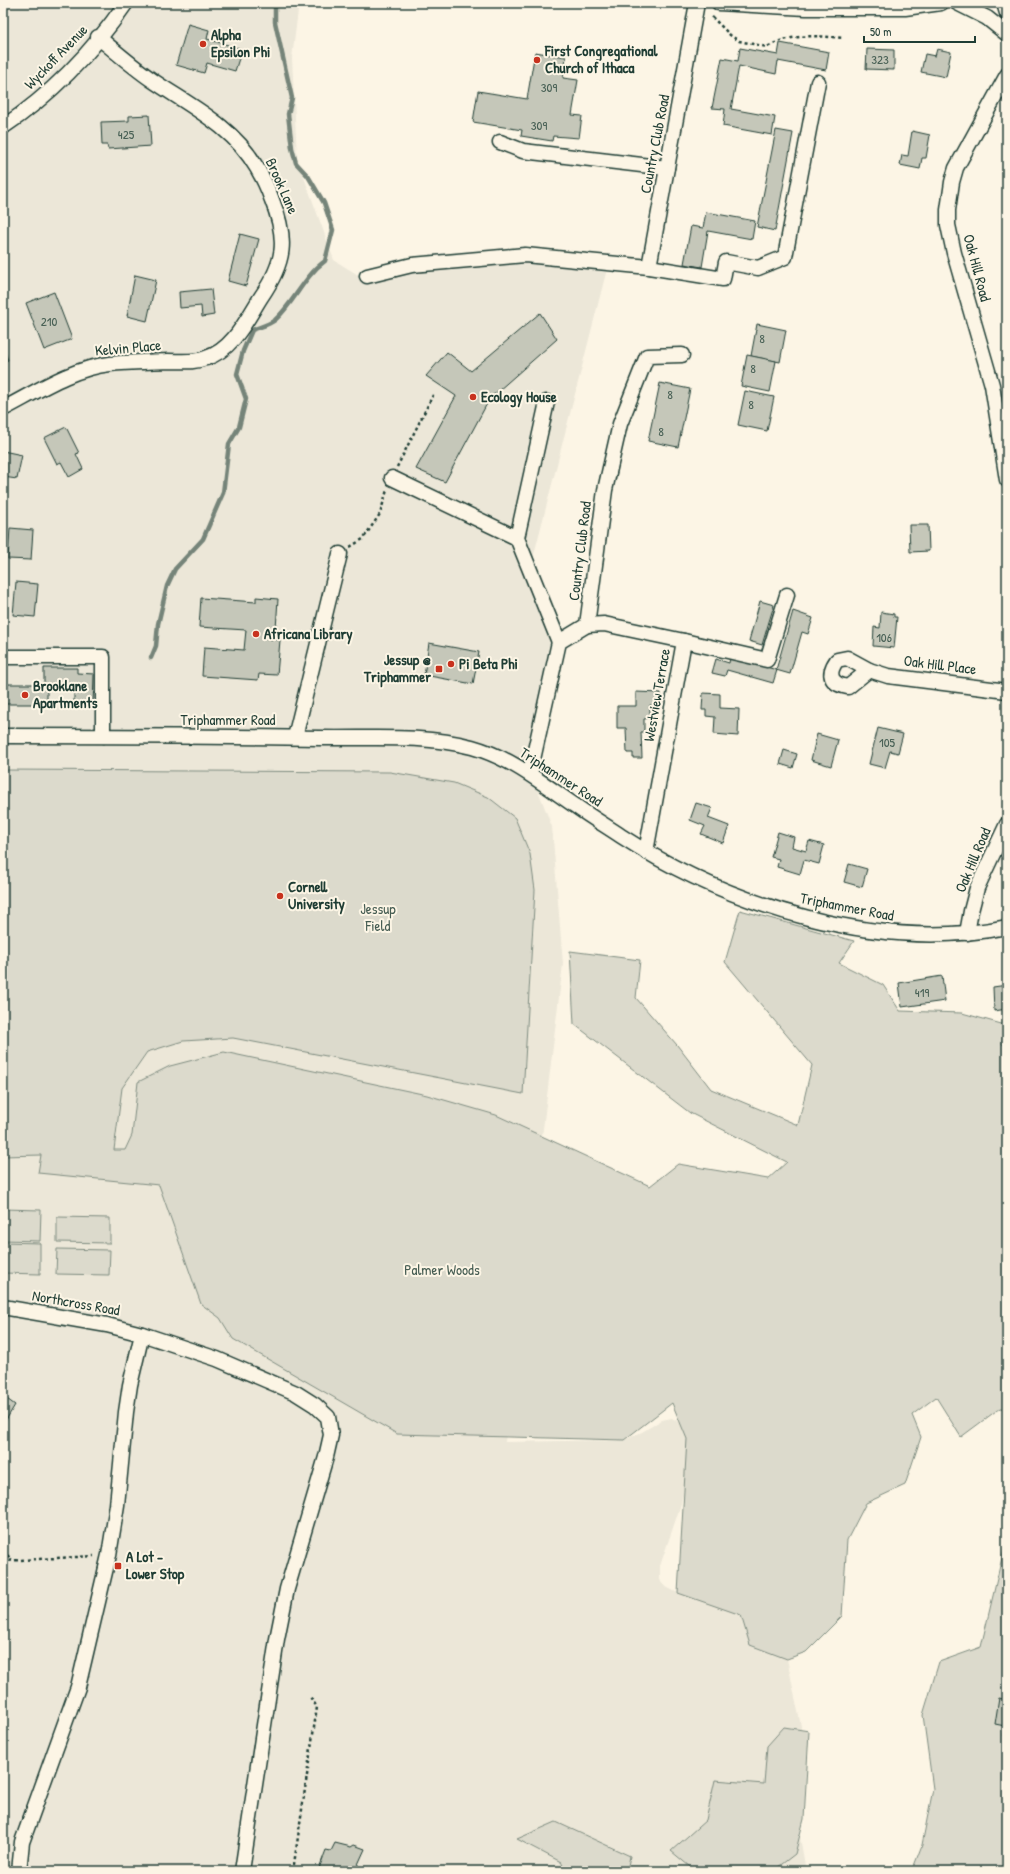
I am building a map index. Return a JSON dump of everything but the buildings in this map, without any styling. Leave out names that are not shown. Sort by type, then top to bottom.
[{"type":"street","name":"Wyckoff Avenue","points":[[3,128],[28,111],[55,86],[98,38],[126,3]]},
{"type":"street","name":"Country Club Road","points":[[649,267],[697,3]]},
{"type":"street","points":[[720,3],[806,8],[905,8],[941,3]]},
{"type":"street","points":[[957,3],[987,18],[1007,34]]},
{"type":"street","points":[[1004,3],[1007,13]]},
{"type":"street","name":"Brook Lane","points":[[98,38],[151,79],[225,129],[244,149],[257,168],[276,209],[281,226],[283,243],[275,277],[232,340],[216,355]]},
{"type":"street","name":"Oak Hill Road","points":[[1007,75],[956,168],[952,182],[948,210],[948,225],[954,253],[992,385],[1007,480]]},
{"type":"street","points":[[366,276],[412,265],[525,255],[649,267],[723,279],[726,262],[758,268],[785,257],[818,82]]},
{"type":"street","points":[[500,142],[523,151],[668,168]]},
{"type":"street","name":"Kelvin Place","points":[[3,409],[54,382],[96,367],[108,364],[136,362],[196,361],[216,355]]},
{"type":"street","name":"Country Club Road","points":[[587,625],[605,490],[620,424],[647,356],[682,355]]},
{"type":"street","points":[[530,773],[559,642],[517,538],[547,402]]},
{"type":"street","points":[[392,478],[517,538]]},
{"type":"street","points":[[295,737],[340,554]]},
{"type":"street","points":[[684,641],[767,660],[787,595]]},
{"type":"street","name":"Westview Terrace","points":[[587,625],[604,624],[684,641],[646,852]]},
{"type":"street","points":[[559,642],[587,625]]},
{"type":"street","points":[[3,657],[104,657],[103,736]]},
{"type":"street","name":"Oak Hill Place","points":[[869,670],[888,676],[1007,691]]},
{"type":"street","name":"Triphammer Road","points":[[3,736],[295,737],[408,739],[456,744],[499,757],[530,773],[578,808],[646,852],[702,880],[764,905],[804,917],[849,927],[892,934],[967,933],[1007,927]]},
{"type":"street","name":"Oak Hill Road","points":[[967,933],[977,888],[1007,824]]},
{"type":"street","name":"Northcross Road","points":[[3,1307],[107,1325],[142,1334],[217,1359],[296,1393],[315,1405],[328,1417],[331,1436],[287,1589],[242,1871]]},
{"type":"street","points":[[19,1871],[22,1842],[78,1686],[109,1555],[117,1505],[128,1399],[142,1334]]},
{"type":"path","points":[[712,16],[730,35],[739,41],[767,47],[790,37],[812,35],[844,38]]},
{"type":"path","points":[[3,1551],[12,1560]]},
{"type":"path","points":[[3,1561],[109,1555]]},
{"type":"path","points":[[292,1871],[317,1708],[310,1697]]},
{"type":"shaded area","name":"Cornell University","points":[[3,3],[299,3],[292,58],[297,158],[334,260],[363,278],[529,258],[608,265],[530,570],[560,644],[533,777],[552,827],[563,964],[505,1442],[624,1440],[642,1432],[662,1420],[672,1418],[682,1424],[687,1439],[690,1463],[681,1504],[660,1566],[660,1580],[666,1587],[678,1593],[725,1604],[741,1615],[750,1645],[787,1659],[801,1726],[798,1826],[806,1871],[3,1871]]},
{"type":"green space","name":"Palmer Woods","points":[[3,770],[390,772],[454,783],[488,797],[515,818],[530,854],[535,890],[523,1094],[233,1038],[183,1041],[147,1052],[122,1088],[114,1150],[125,1150],[132,1135],[138,1082],[170,1066],[224,1052],[427,1095],[496,1115],[650,1186],[678,1164],[768,1179],[787,1162],[690,1113],[574,1024],[570,951],[640,960],[636,998],[677,1045],[711,1089],[798,1125],[812,1065],[725,962],[740,910],[854,941],[839,963],[883,985],[900,1011],[962,1013],[1005,1025],[1002,1044],[1007,1046],[1007,1409],[1000,1408],[961,1437],[936,1397],[912,1415],[921,1437],[905,1485],[866,1503],[847,1540],[842,1616],[806,1652],[787,1659],[750,1645],[741,1615],[678,1593],[687,1439],[672,1403],[624,1440],[397,1434],[233,1339],[220,1318],[201,1304],[159,1185],[38,1173],[41,1155],[3,1156]]},
{"type":"green space","points":[[3,1209],[41,1210],[40,1241],[3,1240]]},
{"type":"green space","points":[[57,1217],[110,1218],[110,1243],[57,1242]]},
{"type":"green space","points":[[3,1242],[40,1243],[40,1274],[3,1273]]},
{"type":"green space","points":[[57,1249],[110,1250],[109,1275],[56,1274]]},
{"type":"green space","points":[[1007,1536],[1007,1871],[912,1871],[922,1845],[933,1789],[923,1715],[939,1662],[981,1647]]},
{"type":"green space","points":[[784,1727],[809,1731],[804,1819],[795,1854],[773,1871],[695,1871],[671,1851],[706,1820],[715,1780],[764,1784],[767,1746]]},
{"type":"green space","points":[[556,1822],[630,1856],[627,1871],[567,1871],[561,1862],[517,1839]]},
{"type":"waterway","points":[[151,658],[156,646],[158,624],[167,586],[175,569],[203,539],[223,493],[229,444],[239,427],[246,399],[237,374],[243,351],[252,330],[273,322],[288,306],[311,274],[325,261],[333,230],[324,203],[308,176],[296,163],[292,148],[288,114],[292,98],[275,22],[275,3]]},
{"type":"place","name":"Alpha Epsilon Phi","points":[[203,44]]},
{"type":"place","name":"First Congregational Church of Ithaca","points":[[537,60]]},
{"type":"place","name":"Ecology House","points":[[473,397]]},
{"type":"place","name":"Africana Library","points":[[256,634]]},
{"type":"place","name":"Pi Beta Phi","points":[[451,664]]},
{"type":"place","name":"Jessup @ Triphammer","points":[[439,669]]},
{"type":"place","name":"Brooklane Apartments","points":[[25,695]]},
{"type":"place","name":"Cornell University","points":[[280,896]]},
{"type":"place","name":"A Lot - Lower Stop","points":[[118,1566]]},
{"type":"park label","name":"Jessup Field","points":[[378,918]]}]
